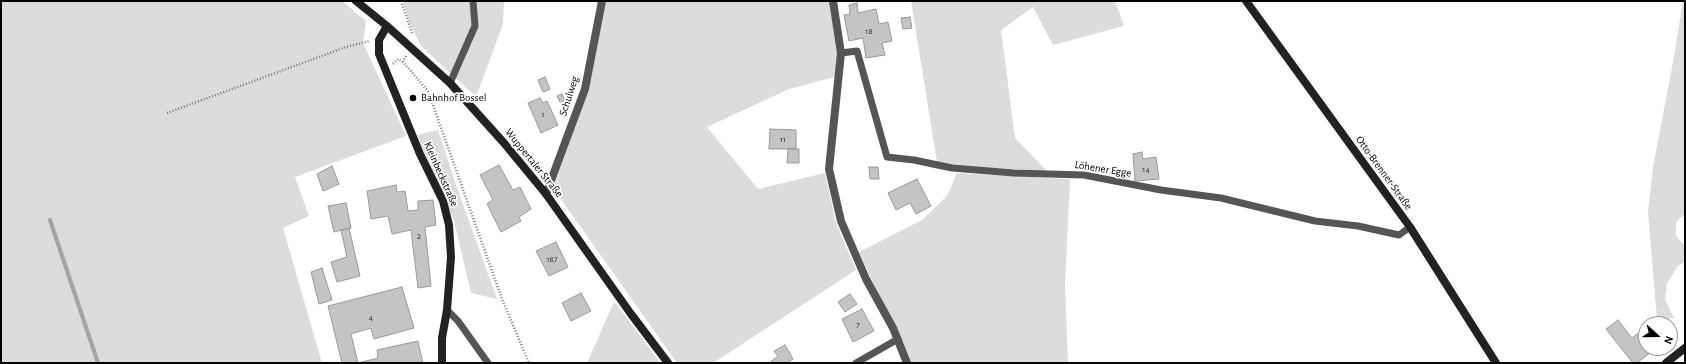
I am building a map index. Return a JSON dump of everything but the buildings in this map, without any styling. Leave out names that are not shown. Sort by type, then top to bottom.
[{"type":"street","name":"Wuppertaler Straße","points":[[356,1],[388,26],[450,83],[504,143],[546,194],[631,314],[668,363]]},
{"type":"street","name":"Schulweg","points":[[546,194],[585,90],[602,1]]},
{"type":"street","points":[[833,1],[841,53],[829,169],[840,221],[866,279],[898,339],[907,363]]},
{"type":"street","name":"Otto-Brenner-Straße","points":[[1246,1],[1410,227],[1496,363]]},
{"type":"street","points":[[379,40],[388,26]]},
{"type":"street","name":"Kleinbeckstraße","points":[[379,40],[379,54],[384,70],[420,154],[443,201],[449,225],[451,257],[447,310],[442,338],[442,363]]},
{"type":"street","points":[[1666,363],[1685,348]]},
{"type":"lane","points":[[450,83],[475,26],[473,1]]},
{"type":"lane","name":"Löhener Egge","points":[[841,53],[856,51],[887,157],[914,160],[952,168],[1014,173],[1084,175],[1161,190],[1221,198],[1315,221],[1358,226],[1399,235],[1410,227]]},
{"type":"lane","points":[[447,310],[458,321],[488,363]]},
{"type":"lane","points":[[856,363],[898,339]]},
{"type":"path","points":[[401,1],[412,34]]},
{"type":"path","points":[[167,113],[346,47],[364,41],[379,40]]},
{"type":"path","points":[[411,47],[403,62],[428,91],[502,299],[529,363]]},
{"type":"shaded area","points":[[1,1],[342,1],[366,21],[363,43],[406,136],[295,177],[309,216],[283,228],[322,363],[1,363]]},
{"type":"shaded area","points":[[403,1],[504,1],[503,24],[476,97],[421,46],[409,22]]},
{"type":"shaded area","points":[[605,1],[830,1],[838,50],[835,77],[789,89],[707,127],[758,189],[825,173],[836,223],[856,270],[713,363],[677,363],[553,188],[588,92]]},
{"type":"shaded area","points":[[911,1],[1115,1],[1124,26],[1053,45],[1033,7],[1001,30],[1015,138],[1047,171],[953,166],[937,162]]},
{"type":"shaded area","points":[[1683,1],[1685,1],[1685,214],[1676,222],[1676,236],[1685,246],[1685,262],[1678,266],[1667,283],[1665,300],[1673,316],[1657,316],[1648,212],[1653,167]]},
{"type":"shaded area","points":[[438,130],[497,299],[471,293],[454,221],[417,135]]},
{"type":"shaded area","points":[[957,173],[1070,179],[1065,284],[1068,363],[910,363],[859,252],[922,220],[947,196]]},
{"type":"shaded area","points":[[614,302],[627,318],[660,363],[587,363]]},
{"type":"waterway","points":[[50,220],[98,363]]},
{"type":"place","name":"Bahnhof Bossel","points":[[413,98]]}]
